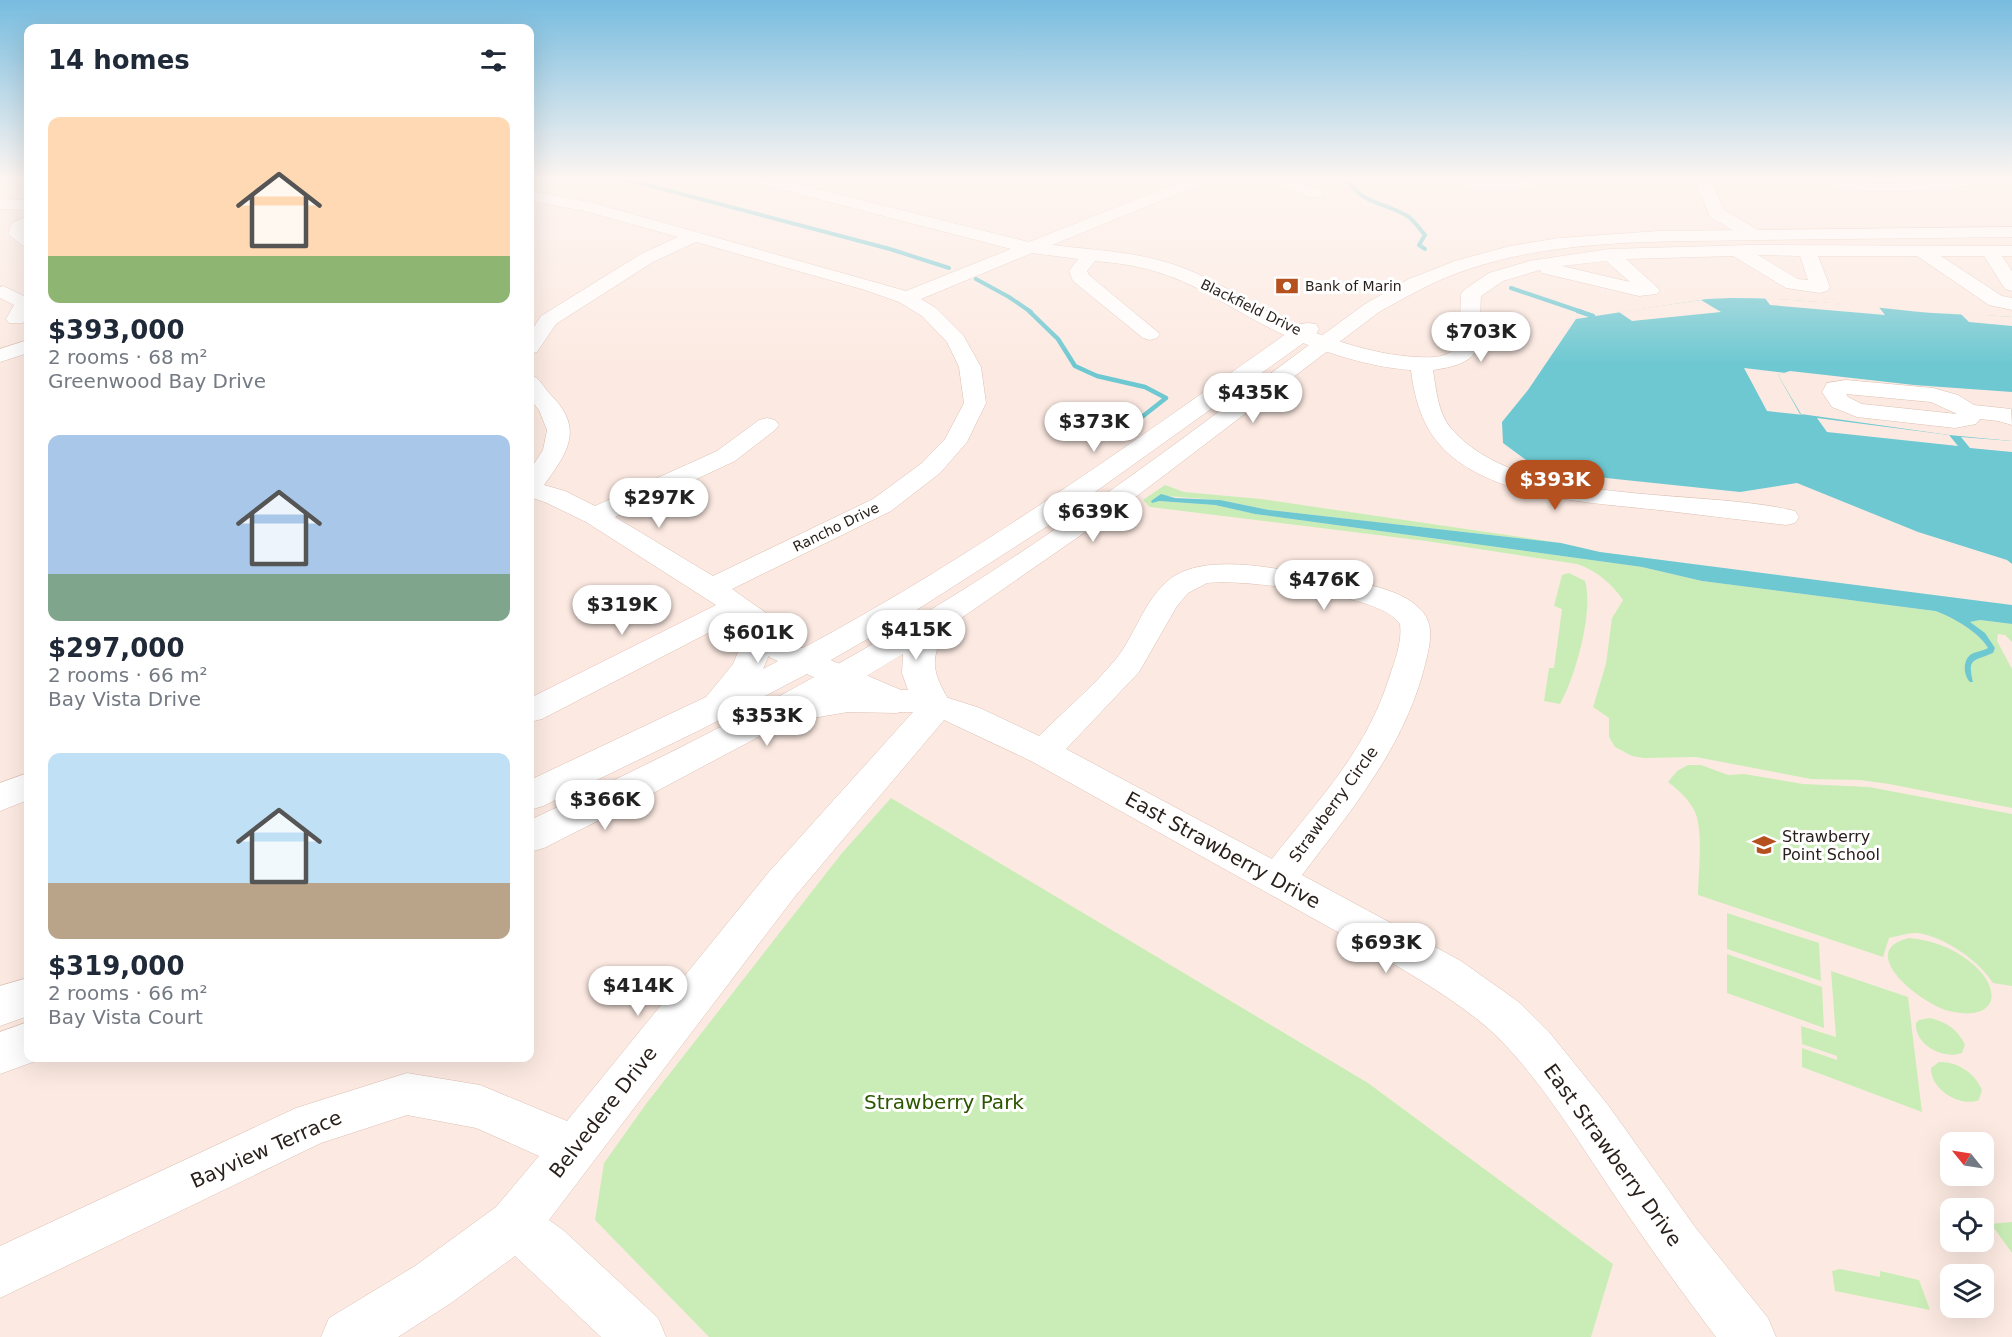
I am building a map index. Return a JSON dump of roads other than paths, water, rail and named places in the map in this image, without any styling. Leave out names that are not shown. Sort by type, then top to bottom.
[{"type":"main road","points":[[1393,275],[1446,255],[1511,240]]},
{"type":"main road","points":[[735,734],[833,662],[909,601],[990,551],[1317,332],[1401,290],[1450,269],[1488,258],[1550,245],[1594,240]]},
{"type":"main road","points":[[534,835],[735,734],[781,715],[817,704],[848,700],[919,703],[917,661],[925,640],[939,622],[956,608],[1098,512],[1317,332]]},
{"type":"main road","points":[[534,794],[708,711],[833,662],[956,608]]},
{"type":"main road","points":[[708,711],[745,673],[757,647],[749,615]]},
{"type":"main road","points":[[0,1006],[24,998]]},
{"type":"main road","points":[[0,1053],[24,1044]]},
{"type":"street","points":[[534,335],[539,319],[647,258],[686,240]]},
{"type":"street","name":"Rancho Drive","points":[[705,240],[872,286],[906,298],[929,312],[956,339],[969,367],[975,403],[955,442],[931,468],[882,505],[712,588]]},
{"type":"street","name":"Blackfield Drive","points":[[1001,240],[1031,248],[1138,261],[1172,270],[1279,324],[1317,332],[1390,361],[1421,365],[1448,362],[1466,351],[1471,336],[1471,294],[1476,288],[1494,278],[1536,267]]},
{"type":"street","points":[[906,298],[1050,240]]},
{"type":"street","points":[[1737,250],[1793,284],[1820,287],[1807,250]]},
{"type":"street","points":[[1536,267],[1609,254],[1737,250],[2012,251]]},
{"type":"street","points":[[1922,251],[1996,301],[2012,303]]},
{"type":"street","points":[[1989,251],[2012,285]]},
{"type":"street","points":[[1536,267],[1639,290],[1650,290],[1609,254]]},
{"type":"street","points":[[1090,255],[1078,271],[1080,277],[1150,334]]},
{"type":"street","points":[[3,292],[24,303],[24,309],[15,319]]},
{"type":"street","points":[[0,356],[24,347]]},
{"type":"street","points":[[1421,365],[1425,393],[1441,431],[1466,453],[1507,475],[1563,490],[1786,517]]},
{"type":"street","points":[[1968,411],[1970,417],[1955,421],[1863,412],[1844,406],[1833,390],[1846,387],[1935,396],[1953,401],[1968,411],[2009,414]]},
{"type":"street","points":[[534,392],[550,408],[560,428],[557,448],[534,482]]},
{"type":"street","points":[[595,516],[726,456],[767,425]]},
{"type":"street","name":"East Strawberry Drive","points":[[534,489],[556,497],[595,516],[712,588],[749,615],[772,645],[833,662],[919,703],[968,716],[1043,752],[1446,974],[1505,1016],[1561,1079],[1677,1245],[1749,1337]]},
{"type":"street","name":"Strawberry Circle","points":[[1043,752],[1128,665],[1169,599],[1177,588],[1189,580],[1220,572],[1239,574],[1365,592],[1391,602],[1412,616],[1416,624],[1407,674],[1371,756],[1277,880]]},
{"type":"street","points":[[534,709],[749,615]]},
{"type":"street","name":"Belvedere Drive","points":[[348,1337],[416,1298],[468,1262],[514,1225],[782,884],[919,703]]},
{"type":"street","points":[[0,798],[24,788]]},
{"type":"street","name":"Bayview Terrace","points":[[0,1272],[312,1124],[407,1094],[480,1107],[530,1130],[576,1147]]},
{"type":"street","points":[[514,1225],[545,1248],[639,1337]]},
{"type":"water","points":[[1707,299],[1795,300],[1929,313],[2012,317],[2012,392],[1914,385],[1790,371],[1778,375],[1801,414],[1949,435],[2012,441],[2012,564],[2007,560],[1918,532],[1797,483],[1740,492],[1606,478],[1526,460],[1503,443],[1502,422],[1528,390],[1576,319]]},
{"type":"water","points":[[1161,494],[1175,498],[1220,500],[1269,510],[1561,543],[1600,552],[2012,605],[2012,624],[1980,620],[1970,622],[1985,633],[1995,648],[1993,653],[1974,661],[1971,668],[1973,682],[1970,682],[1965,669],[1967,658],[1988,648],[1979,637],[1964,626],[1935,611],[1702,581],[1642,567],[1255,514],[1215,505],[1159,501],[1152,503],[1151,501]]},
{"type":"waterway","points":[[857,240],[949,268]]},
{"type":"waterway","points":[[1422,240],[1419,245],[1425,249]]},
{"type":"waterway","points":[[976,279],[1031,312]]},
{"type":"waterway","points":[[1511,288],[1582,312]]},
{"type":"waterway","points":[[1029,311],[1058,339],[1075,366],[1097,376],[1145,387],[1166,398],[1133,424]]},
{"type":"waterway","points":[[1578,311],[1593,316]]},
{"type":"place","name":"Bank of Marin","points":[[1287,286]]},
{"type":"place","name":"Strawberry Point School","points":[[1764,845]]},
{"type":"park label","name":"Strawberry Park","points":[[944,1102]]}]
